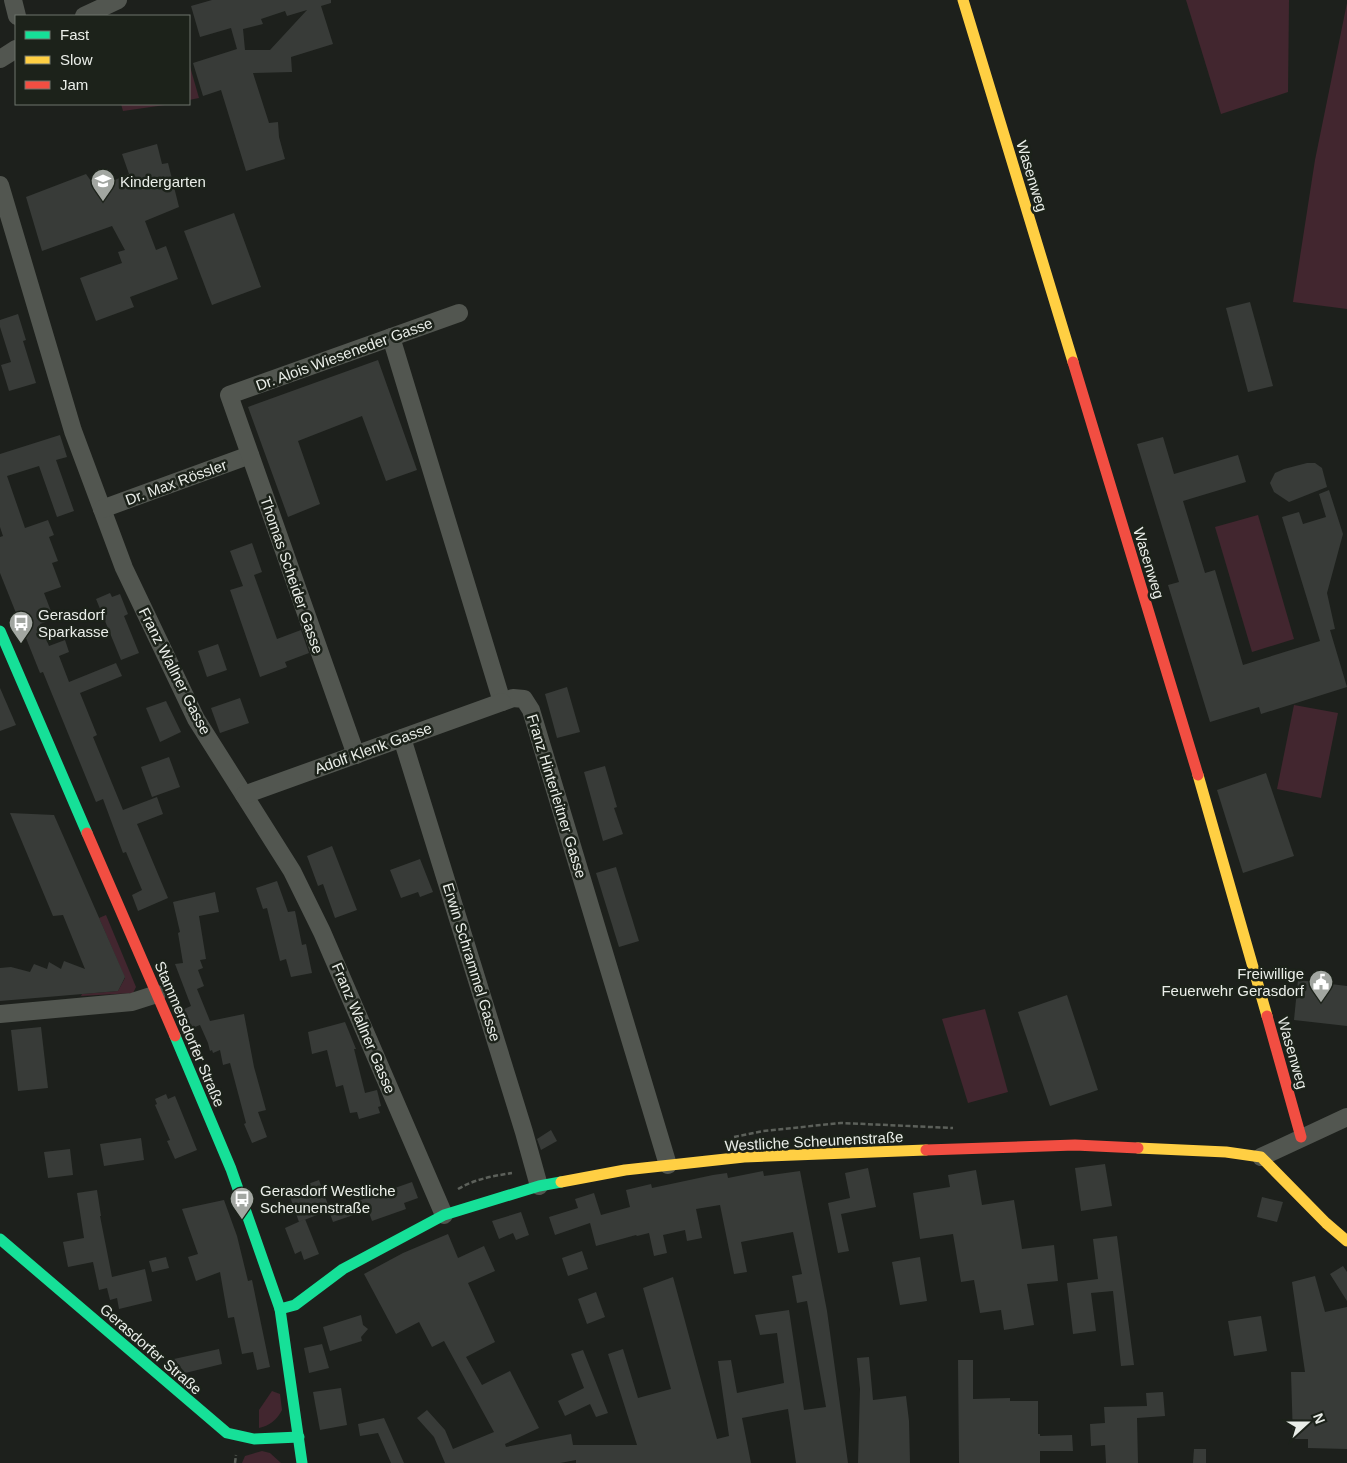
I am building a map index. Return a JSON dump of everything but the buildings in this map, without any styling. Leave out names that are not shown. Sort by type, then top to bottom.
[{"type":"street","points":[[13,0],[16,15]]},
{"type":"street","points":[[86,15],[118,0]]},
{"type":"street","name":"Wasenweg","points":[[963,0],[1201,786],[1301,1137]]},
{"type":"street","points":[[0,59],[15,50]]},
{"type":"street","name":"Franz Wallner Gasse","points":[[0,185],[73,431],[124,568],[196,719],[292,871],[322,932],[444,1215]]},
{"type":"street","name":"Dr. Alois Wieseneder Gasse","points":[[229,395],[459,313]]},
{"type":"street","points":[[391,337],[502,702]]},
{"type":"street","name":"Thomas Scheider Gasse","points":[[229,395],[356,755]]},
{"type":"street","name":"Dr. Max Rössler","points":[[102,508],[250,455]]},
{"type":"street","name":"Stammersdorfer Straße","points":[[0,631],[8,670],[157,994],[232,1170],[280,1309],[302,1463]]},
{"type":"street","name":"Franz Hinterleitner Gasse","points":[[502,702],[513,698],[524,699],[532,710],[668,1165]]},
{"type":"street","name":"Adolf Klenk Gasse","points":[[244,795],[502,702]]},
{"type":"street","name":"Erwin Schrammel Gasse","points":[[402,738],[539,1186]]},
{"type":"street","points":[[0,1014],[132,1002],[157,994]]},
{"type":"street","points":[[1347,1117],[1260,1157],[1326,1223],[1347,1241]]},
{"type":"street","name":"Westliche Scheunenstraße","points":[[280,1309],[295,1305],[343,1269],[444,1215],[539,1186],[625,1170],[744,1157],[1075,1145],[1226,1152],[1260,1157]]},
{"type":"street","name":"Gerasdorfer Straße","points":[[0,1239],[227,1433],[250,1439],[299,1437]]},
{"type":"shaded area","points":[[1186,0],[1289,0],[1288,92],[1221,114]]},
{"type":"shaded area","points":[[1347,3],[1347,309],[1293,302],[1315,160]]},
{"type":"shaded area","points":[[190,66],[199,98],[190,100]]},
{"type":"shaded area","points":[[121,105],[165,105],[123,111]]},
{"type":"shaded area","points":[[1258,515],[1294,639],[1252,652],[1215,527]]},
{"type":"shaded area","points":[[1294,705],[1338,713],[1321,798],[1277,789]]},
{"type":"shaded area","points":[[106,915],[136,987],[133,993],[81,996],[82,994],[118,991],[125,978],[99,918]]},
{"type":"shaded area","points":[[985,1009],[1008,1092],[968,1103],[942,1019]]},
{"type":"shaded area","points":[[272,1391],[280,1394],[282,1410],[272,1422],[259,1428],[259,1410]]},
{"type":"shaded area","points":[[262,1451],[270,1453],[281,1463],[242,1463],[245,1456]]},
{"type":"traffic: fast","points":[[0,631],[87,833]]},
{"type":"traffic: fast","points":[[175,1036],[231,1169],[280,1309],[302,1463]]},
{"type":"traffic: fast","points":[[280,1309],[295,1305],[343,1269],[444,1215],[539,1186],[561,1182]]},
{"type":"traffic: fast","points":[[0,1239],[227,1433],[254,1439],[299,1437]]},
{"type":"traffic: slow","points":[[963,0],[1073,362]]},
{"type":"traffic: slow","points":[[1198,775],[1267,1016]]},
{"type":"traffic: slow","points":[[1138,1148],[1226,1152],[1261,1157],[1326,1223],[1347,1241]]},
{"type":"traffic: slow","points":[[561,1182],[625,1170],[744,1157],[926,1150]]},
{"type":"traffic: jam","points":[[1073,362],[1198,775]]},
{"type":"traffic: jam","points":[[87,833],[175,1036]]},
{"type":"traffic: jam","points":[[1267,1016],[1301,1137]]},
{"type":"traffic: jam","points":[[926,1150],[1075,1145],[1138,1148]]},
{"type":"place","name":"Kindergarten","points":[[103,202]]},
{"type":"place","name":"Gerasdorf Sparkasse","points":[[21,644]]},
{"type":"place","name":"Freiwillige Feuerwehr Gerasdorf","points":[[1321,1003]]},
{"type":"place","name":"Gerasdorf Westliche Scheunenstraße","points":[[242,1220]]}]
